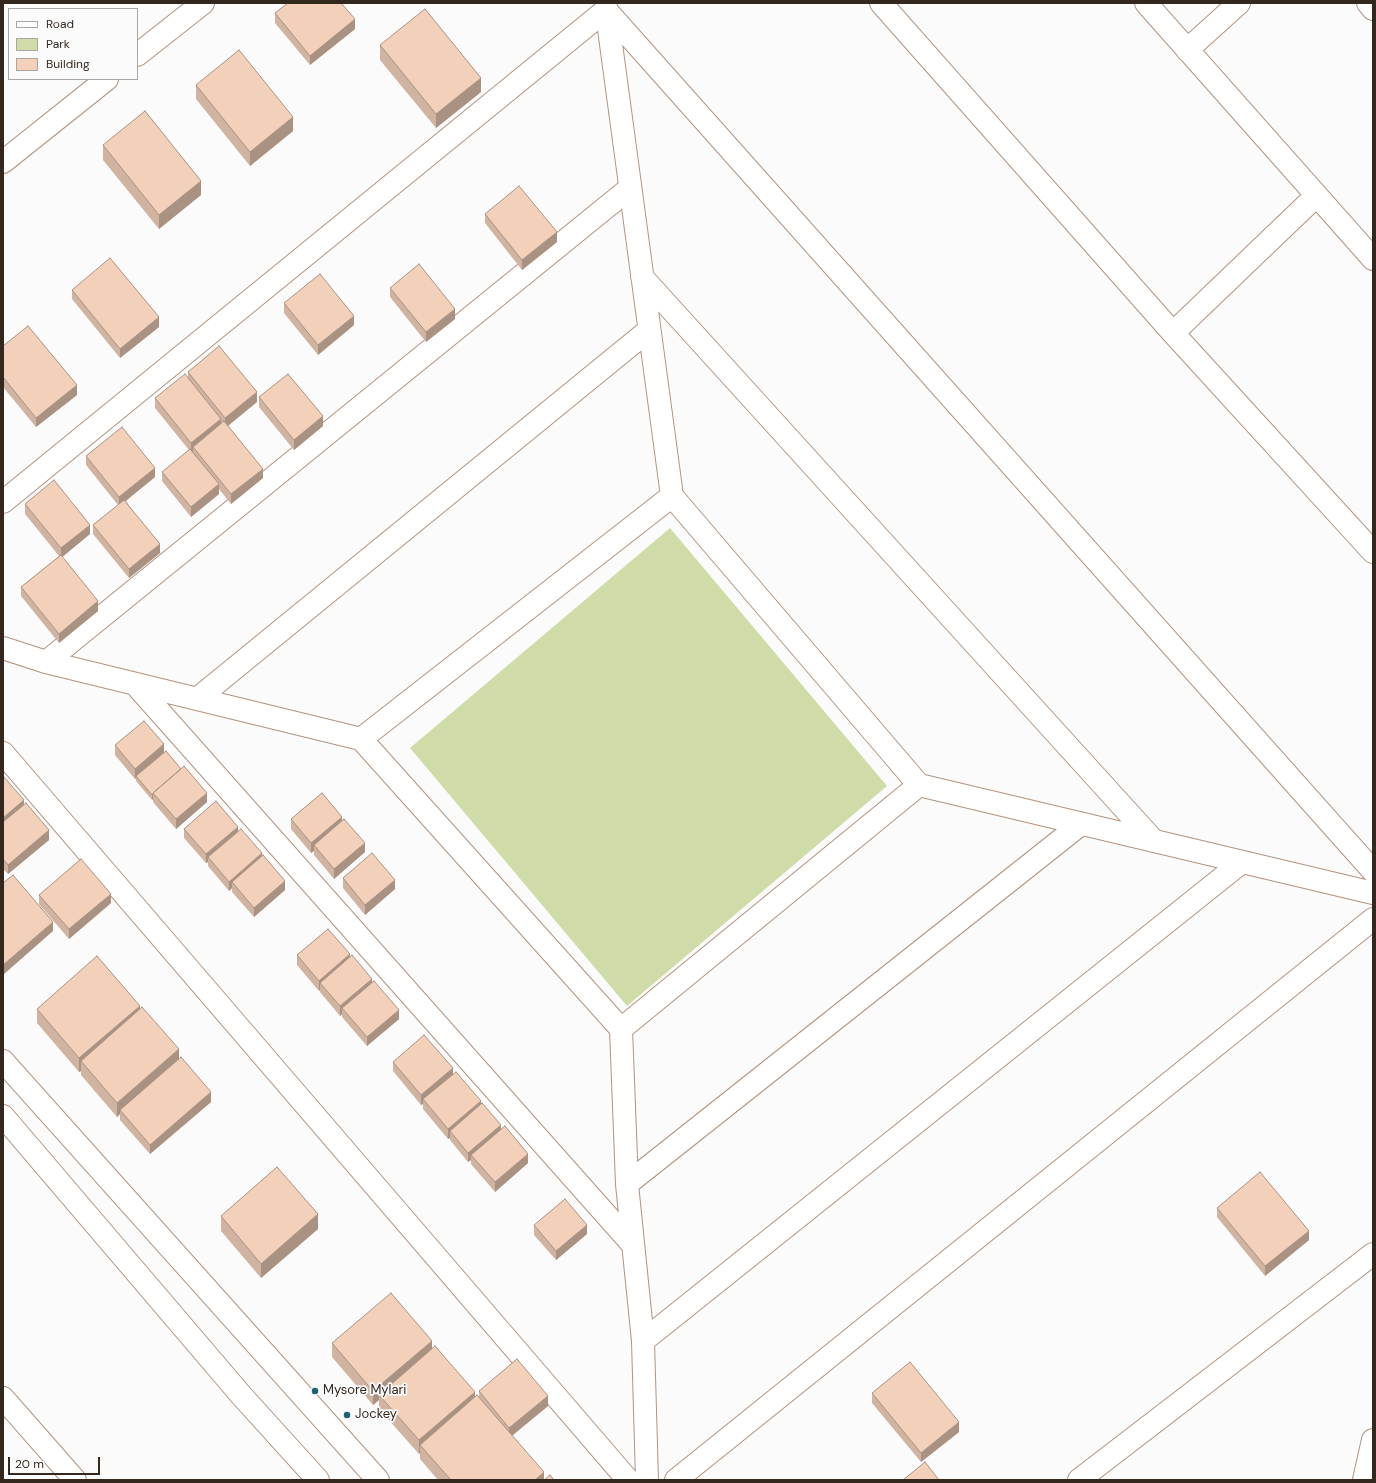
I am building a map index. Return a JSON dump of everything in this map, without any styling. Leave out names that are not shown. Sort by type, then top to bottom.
[{"type":"street","points":[[138,54],[203,3]]},
{"type":"street","points":[[881,3],[1173,333],[1373,552]]},
{"type":"street","points":[[1146,3],[1373,259]]},
{"type":"street","points":[[1187,50],[1239,3]]},
{"type":"street","points":[[1368,3],[1373,9]]},
{"type":"street","points":[[606,7],[672,496],[919,785],[1373,893]]},
{"type":"street","points":[[3,502],[606,7]]},
{"type":"street","points":[[606,7],[1373,871]]},
{"type":"street","points":[[3,162],[106,80]]},
{"type":"street","points":[[46,662],[630,188]]},
{"type":"street","points":[[1173,333],[1316,196]]},
{"type":"street","points":[[642,277],[1154,841]]},
{"type":"street","points":[[197,699],[650,330]]},
{"type":"street","points":[[361,739],[672,496]]},
{"type":"street","points":[[3,648],[46,662],[361,739],[621,1029],[627,1184],[643,1341],[647,1480]]},
{"type":"street","points":[[135,684],[633,1245]]},
{"type":"street","points":[[3,753],[628,1480]]},
{"type":"street","points":[[621,1029],[919,785]]},
{"type":"street","points":[[627,1184],[1081,824]]},
{"type":"street","points":[[643,1341],[1242,862]]},
{"type":"street","points":[[676,1480],[1373,919]]},
{"type":"street","points":[[3,1061],[378,1480]]},
{"type":"street","points":[[3,1116],[241,1395],[318,1480]]},
{"type":"street","points":[[1079,1480],[1373,1254]]},
{"type":"street","points":[[3,1398],[75,1480]]},
{"type":"street","points":[[1364,1480],[1373,1440]]},
{"type":"green space","points":[[670,528],[887,786],[627,1006],[410,748]]},
{"type":"building","points":[[288,3],[341,3],[355,19],[310,56],[275,13]]},
{"type":"building","points":[[425,9],[481,78],[436,114],[380,45]]},
{"type":"building","points":[[239,50],[293,117],[250,152],[196,85]]},
{"type":"building","points":[[145,111],[201,181],[159,215],[103,145]]},
{"type":"building","points":[[519,186],[557,232],[522,260],[485,214]]},
{"type":"building","points":[[110,258],[159,317],[120,349],[72,290]]},
{"type":"building","points":[[419,264],[455,309],[426,332],[390,288]]},
{"type":"building","points":[[320,274],[354,316],[318,345],[284,303]]},
{"type":"building","points":[[28,326],[77,385],[36,418],[3,377],[3,346]]},
{"type":"building","points":[[219,346],[257,392],[225,418],[188,372]]},
{"type":"building","points":[[185,374],[221,419],[191,443],[155,398]]},
{"type":"building","points":[[288,374],[323,416],[294,440],[259,397]]},
{"type":"building","points":[[224,421],[263,469],[231,494],[193,447]]},
{"type":"building","points":[[122,427],[155,468],[119,497],[86,456]]},
{"type":"building","points":[[190,449],[219,484],[191,507],[162,472]]},
{"type":"building","points":[[54,480],[90,525],[61,548],[25,504]]},
{"type":"building","points":[[124,500],[160,544],[129,569],[93,525]]},
{"type":"building","points":[[61,555],[98,601],[59,634],[21,587]]},
{"type":"building","points":[[144,721],[164,744],[135,769],[115,745]]},
{"type":"building","points":[[166,751],[181,769],[152,795],[136,776]]},
{"type":"building","points":[[184,766],[207,793],[176,819],[153,793]]},
{"type":"building","points":[[3,776],[24,800],[3,818]]},
{"type":"building","points":[[322,793],[342,817],[311,843],[291,819]]},
{"type":"building","points":[[216,801],[238,827],[206,854],[184,829]]},
{"type":"building","points":[[26,803],[49,830],[8,865],[3,859],[3,822]]},
{"type":"building","points":[[344,819],[365,843],[334,869],[314,845]]},
{"type":"building","points":[[241,829],[262,853],[229,882],[208,857]]},
{"type":"building","points":[[372,853],[395,880],[365,905],[343,878]]},
{"type":"building","points":[[263,855],[285,881],[254,908],[232,882]]},
{"type":"building","points":[[81,859],[111,894],[69,929],[39,895]]},
{"type":"building","points":[[13,875],[53,922],[3,965],[3,883]]},
{"type":"building","points":[[328,929],[350,954],[319,981],[297,955]]},
{"type":"building","points":[[352,955],[372,979],[340,1006],[320,983]]},
{"type":"building","points":[[97,956],[140,1006],[79,1058],[37,1009]]},
{"type":"building","points":[[374,981],[399,1010],[367,1037],[342,1008]]},
{"type":"building","points":[[142,1007],[179,1049],[117,1103],[81,1061]]},
{"type":"building","points":[[424,1035],[453,1068],[421,1095],[393,1062]]},
{"type":"building","points":[[181,1057],[211,1092],[150,1145],[120,1110]]},
{"type":"building","points":[[456,1072],[481,1101],[448,1129],[423,1099]]},
{"type":"building","points":[[482,1103],[501,1125],[468,1153],[450,1131]]},
{"type":"building","points":[[505,1126],[528,1154],[495,1182],[471,1155]]},
{"type":"building","points":[[277,1167],[318,1214],[261,1264],[221,1216]]},
{"type":"building","points":[[1260,1172],[1309,1231],[1265,1266],[1217,1208]]},
{"type":"building","points":[[565,1199],[587,1225],[556,1251],[534,1225]]},
{"type":"building","points":[[391,1293],[432,1341],[373,1391],[332,1343]]},
{"type":"building","points":[[435,1346],[475,1392],[419,1440],[379,1395]]},
{"type":"building","points":[[517,1359],[548,1396],[509,1428],[479,1391]]},
{"type":"building","points":[[910,1362],[959,1422],[921,1453],[872,1393]]},
{"type":"building","points":[[477,1395],[544,1472],[535,1480],[451,1480],[420,1445]]},
{"type":"building","points":[[925,1462],[939,1480],[903,1480]]},
{"type":"building","points":[[550,1475],[554,1480],[544,1480]]},
{"type":"place","name":"Mysore Mylari","points":[[315,1391]]},
{"type":"place","name":"Jockey","points":[[347,1415]]}]
